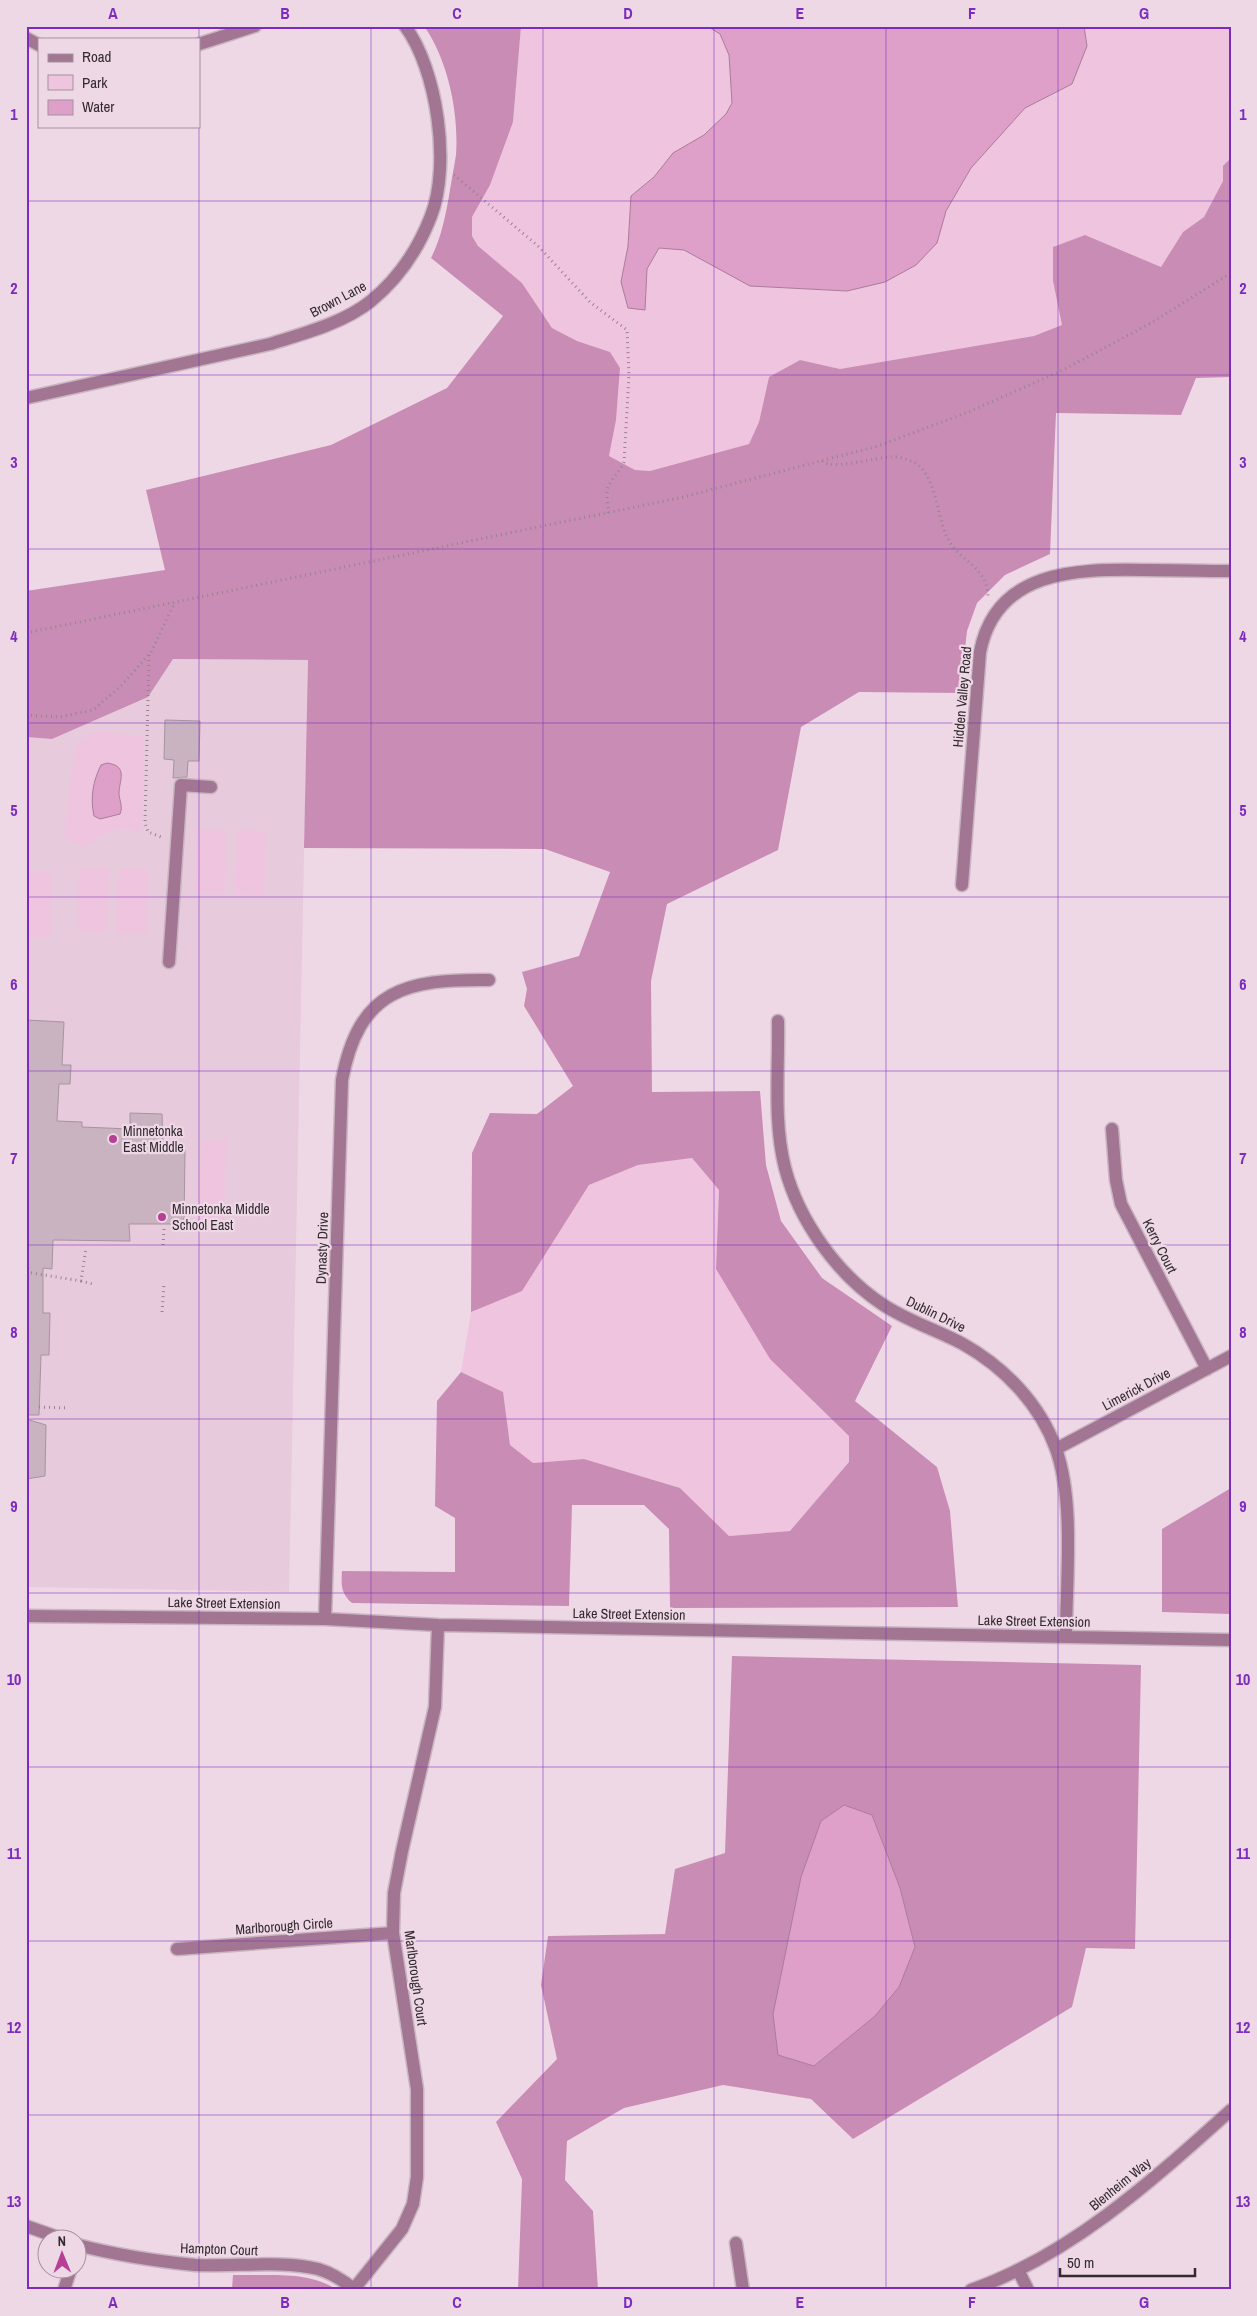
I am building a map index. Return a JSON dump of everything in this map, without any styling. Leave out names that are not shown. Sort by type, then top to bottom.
[{"type":"street","points":[[200,44],[255,26]]},
{"type":"street","name":"Brown Lane","points":[[26,398],[270,344],[330,324],[369,303],[406,266],[417,245],[432,214],[440,164],[439,126],[432,90],[424,59],[405,26]]},
{"type":"street","points":[[26,38],[38,44]]},
{"type":"street","name":"Hidden Valley Road","points":[[962,885],[980,652],[984,634],[994,615],[1013,595],[1032,583],[1072,573],[1098,569],[1231,571]]},
{"type":"street","points":[[169,962],[181,786],[211,787]]},
{"type":"street","name":"Dynasty Drive","points":[[325,1619],[342,1080],[348,1052],[356,1032],[368,1015],[383,1001],[403,988],[445,979],[488,980]]},
{"type":"street","name":"Dublin Drive","points":[[778,1022],[780,1136],[785,1169],[812,1231],[832,1258],[855,1283],[882,1304],[962,1344],[991,1361],[1016,1385],[1038,1413],[1056,1449],[1063,1478],[1067,1513],[1066,1637]]},
{"type":"street","name":"Kerry Court","points":[[1112,1129],[1116,1180],[1121,1204],[1207,1369]]},
{"type":"street","name":"Limerick Drive","points":[[1056,1449],[1231,1356]]},
{"type":"street","name":"Lake Street Extension","points":[[26,1616],[325,1619],[438,1625],[1231,1640]]},
{"type":"street","name":"Marlborough Court","points":[[354,2290],[402,2229],[413,2204],[417,2176],[417,2089],[393,1933],[394,1893],[435,1707],[438,1625]]},
{"type":"street","name":"Marlborough Circle","points":[[178,1949],[393,1933]]},
{"type":"street","name":"Blenheim Way","points":[[971,2290],[1018,2270],[1104,2218],[1231,2110]]},
{"type":"street","points":[[26,2226],[38,2230]]},
{"type":"street","points":[[736,2243],[743,2290]]},
{"type":"street","name":"Hampton Court","points":[[88,2248],[137,2259],[197,2265],[299,2266],[318,2269],[338,2277],[354,2290]]},
{"type":"street","points":[[1018,2270],[1028,2290]]},
{"type":"street","points":[[64,2290],[68,2278]]},
{"type":"path","points":[[440,164],[538,246],[590,302],[627,330],[629,375],[624,462],[620,471],[610,483],[607,492],[608,512]]},
{"type":"path","points":[[26,633],[683,498],[878,446],[971,411],[1063,370],[1152,323],[1231,273]]},
{"type":"path","points":[[822,461],[832,466],[895,456],[913,461],[922,468],[930,480],[942,525],[950,542],[977,568],[988,589],[988,603],[994,615]]},
{"type":"path","points":[[26,715],[60,717],[93,710],[122,686],[149,655],[174,604]]},
{"type":"path","points":[[149,655],[145,824],[148,832],[178,845]]},
{"type":"path","points":[[163,1245],[164,1228]]},
{"type":"path","points":[[81,1281],[86,1248]]},
{"type":"path","points":[[26,1272],[93,1284]]},
{"type":"path","points":[[162,1312],[164,1283]]},
{"type":"path","points":[[39,1407],[69,1408]]},
{"type":"shaded area","points":[[424,26],[521,26],[513,122],[490,185],[472,217],[472,236],[478,246],[522,283],[552,328],[577,341],[610,352],[620,368],[616,420],[609,456],[635,470],[650,471],[749,444],[759,422],[769,377],[800,360],[840,369],[1034,336],[1062,325],[1053,281],[1053,247],[1085,235],[1161,267],[1183,232],[1204,217],[1223,181],[1223,166],[1231,158],[1231,377],[1196,378],[1181,415],[1056,413],[1050,554],[1005,575],[977,603],[967,631],[960,693],[859,692],[801,727],[778,850],[667,904],[651,981],[652,1092],[760,1091],[766,1165],[781,1221],[822,1278],[892,1326],[855,1401],[937,1467],[950,1511],[958,1607],[670,1608],[669,1529],[644,1505],[572,1505],[569,1606],[352,1603],[348,1600],[342,1589],[342,1571],[455,1572],[455,1518],[435,1506],[437,1401],[461,1372],[503,1392],[510,1445],[533,1463],[584,1459],[680,1488],[729,1536],[790,1531],[849,1462],[849,1436],[770,1359],[716,1269],[719,1190],[692,1158],[638,1165],[589,1185],[522,1291],[471,1312],[472,1153],[490,1113],[537,1114],[573,1086],[524,1006],[527,989],[522,972],[579,956],[610,872],[545,849],[304,848],[308,660],[173,659],[148,697],[52,739],[26,737],[26,591],[165,570],[146,490],[331,445],[447,388],[503,316],[431,258],[446,212],[456,155],[456,122],[450,88],[440,55]]},
{"type":"shaded area","name":"Minnetonka Middle School East","points":[[173,659],[308,660],[289,1592],[26,1587],[26,737],[52,739],[148,697]]},
{"type":"shaded area","points":[[1231,1488],[1231,1614],[1162,1612],[1162,1529]]},
{"type":"shaded area","points":[[732,1656],[1141,1665],[1135,1949],[1086,1948],[1072,2007],[853,2139],[811,2099],[723,2085],[624,2108],[567,2141],[565,2180],[593,2211],[598,2290],[518,2290],[522,2179],[496,2122],[557,2059],[541,1985],[548,1936],[665,1934],[675,1869],[725,1853]],"holes":[[[872,1815],[900,1888],[915,1947],[875,2016],[814,2066],[778,2055]]]},
{"type":"shaded area","points":[[233,2275],[287,2275],[301,2277],[314,2279],[337,2290],[232,2290]]},
{"type":"green space","points":[[521,26],[707,26],[720,34],[729,55],[732,103],[726,114],[704,135],[673,153],[654,177],[631,196],[628,246],[621,282],[645,310],[647,269],[659,248],[684,250],[750,286],[937,243],[946,211],[971,168],[1025,108],[1072,84],[1087,46],[1084,26],[1231,26],[1231,158],[1224,166],[1223,181],[1204,217],[1183,232],[1161,267],[1085,235],[1053,247],[1053,281],[1062,325],[1034,336],[840,369],[799,360],[769,377],[759,422],[749,444],[650,471],[635,470],[609,456],[616,420],[620,368],[610,352],[577,341],[552,328],[522,283],[478,246],[472,236],[472,217],[490,185],[513,122]]},
{"type":"green space","points":[[97,731],[144,736],[142,832],[117,829],[105,833],[85,848],[64,838],[64,834],[75,747],[85,737]],"holes":[[[101,765],[120,770],[120,797],[122,807]]]},
{"type":"green space","points":[[197,829],[226,830],[225,894],[195,893]]},
{"type":"green space","points":[[236,830],[266,831],[264,895],[234,894]]},
{"type":"green space","points":[[79,867],[109,869],[106,933],[77,931]]},
{"type":"green space","points":[[119,868],[148,869],[146,934],[116,933]]},
{"type":"green space","points":[[26,872],[52,873],[50,937],[26,936]]},
{"type":"green space","points":[[202,1139],[227,1139],[223,1223],[198,1222]]},
{"type":"green space","points":[[692,1158],[719,1190],[716,1269],[770,1359],[849,1436],[849,1462],[790,1531],[729,1536],[680,1488],[584,1459],[533,1463],[510,1445],[502,1392],[461,1372],[471,1312],[522,1290],[589,1185],[638,1165]]},
{"type":"water","points":[[707,26],[1084,26],[1087,46],[1072,84],[1025,108],[971,168],[946,211],[937,243],[916,265],[885,282],[847,291],[750,286],[684,250],[659,248],[647,269],[645,310],[628,308],[621,282],[628,246],[631,196],[654,177],[673,153],[704,135],[726,114],[732,103],[729,55],[720,34]]},
{"type":"water","points":[[107,763],[118,767],[120,770],[119,794],[121,809],[120,814],[100,819],[94,816],[93,790],[101,765]]},
{"type":"water","points":[[844,1805],[872,1815],[900,1888],[915,1947],[899,1987],[875,2016],[814,2066],[778,2055],[773,2014],[801,1877],[821,1821]]},
{"type":"building","points":[[165,720],[200,721],[199,761],[188,761],[187,777],[173,778],[174,760],[164,759]]},
{"type":"building","name":"Minnetonka East Middle","points":[[26,1020],[64,1022],[62,1065],[71,1065],[70,1084],[59,1084],[57,1121],[82,1122],[82,1127],[130,1129],[130,1113],[162,1114],[163,1149],[185,1150],[184,1224],[129,1224],[130,1241],[53,1240],[52,1269],[43,1268],[43,1313],[50,1313],[49,1355],[41,1355],[39,1415],[26,1415]]},
{"type":"building","points":[[26,1419],[46,1425],[45,1476],[26,1479]]},
{"type":"place","name":"Minnetonka East Middle","points":[[113,1139]]},
{"type":"place","name":"Minnetonka Middle School East","points":[[162,1217]]}]
